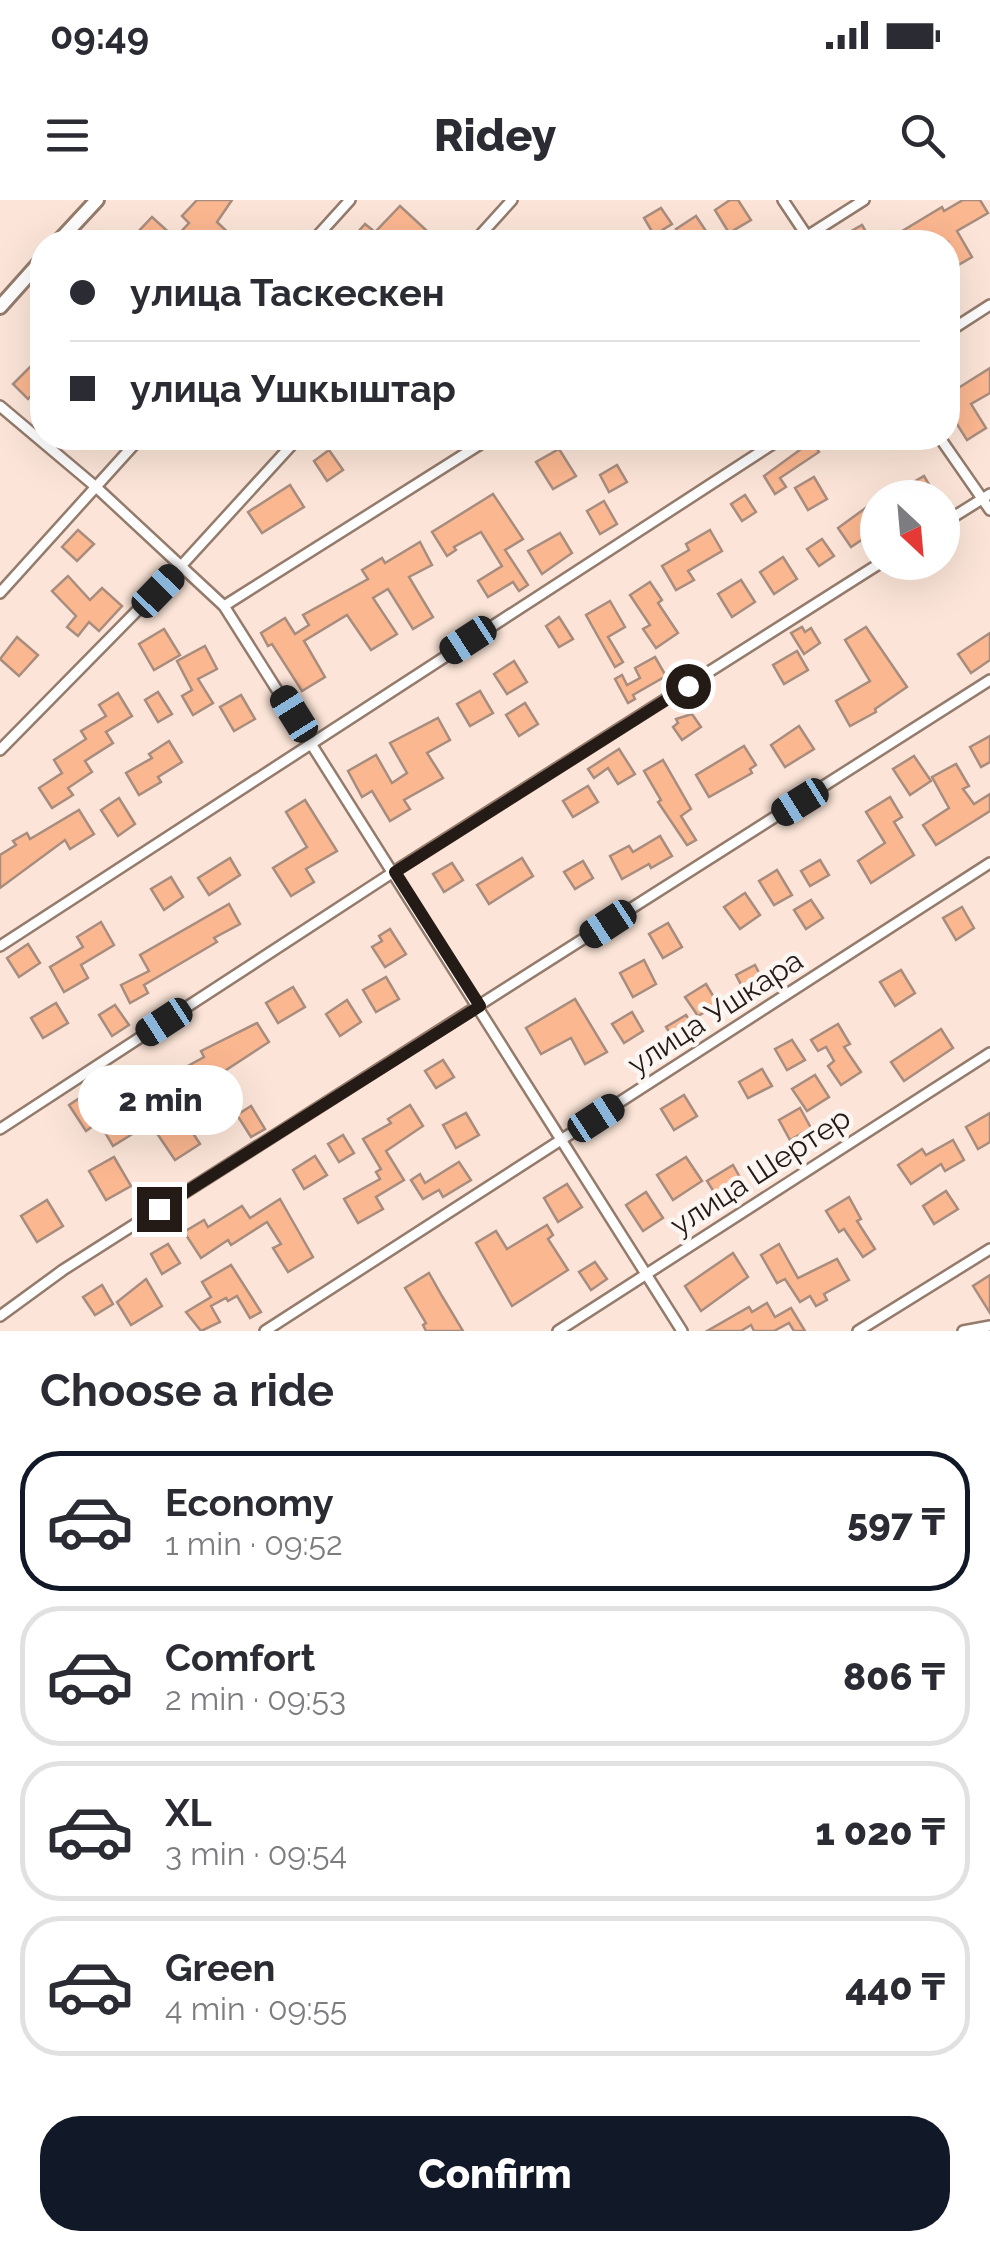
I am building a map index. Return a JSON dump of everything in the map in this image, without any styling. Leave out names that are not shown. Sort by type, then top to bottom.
[{"type":"main road","points":[[69,230],[96,200]]},
{"type":"main road","points":[[0,307],[30,273]]},
{"type":"street","points":[[323,230],[350,200]]},
{"type":"street","points":[[485,230],[512,200]]},
{"type":"street","points":[[782,200],[799,230]]},
{"type":"street","points":[[821,230],[864,200]]},
{"type":"street","points":[[960,324],[990,305]]},
{"type":"street","points":[[0,406],[30,431]]},
{"type":"street","points":[[52,450],[224,606],[682,1331]]},
{"type":"street","points":[[0,593],[129,450]]},
{"type":"street","points":[[0,750],[182,566],[287,450]]},
{"type":"street","points":[[224,606],[471,450]]},
{"type":"street","points":[[0,946],[763,450]]},
{"type":"street","points":[[950,450],[986,496],[990,510]]},
{"type":"street","points":[[960,513],[986,496]]},
{"type":"street","points":[[0,1130],[860,576]]},
{"type":"street","points":[[0,1316],[63,1270],[990,680]]},
{"type":"street","name":"улица Ушкара","points":[[266,1331],[990,863]]},
{"type":"street","name":"улица Шертер","points":[[558,1331],[990,1053]]},
{"type":"street","points":[[858,1331],[990,1249]]},
{"type":"street","points":[[963,1331],[990,1326]]},
{"type":"building","points":[[197,200],[232,200],[217,222],[225,230],[182,230],[189,223],[182,216]]},
{"type":"building","points":[[730,200],[738,200],[751,220],[727,230],[715,210]]},
{"type":"building","points":[[963,200],[980,200],[988,213],[959,230],[904,230],[942,207],[944,211]]},
{"type":"building","points":[[400,206],[426,230],[377,230]]},
{"type":"building","points":[[661,208],[672,224],[662,230],[651,230],[644,218]]},
{"type":"building","points":[[696,216],[705,230],[677,230]]},
{"type":"building","points":[[152,217],[166,230],[140,230]]},
{"type":"building","points":[[960,236],[972,257],[960,264]]},
{"type":"building","points":[[30,367],[28,399],[13,384]]},
{"type":"building","points":[[990,368],[990,393],[971,404],[986,428],[967,440],[960,429],[960,387]]},
{"type":"building","points":[[329,450],[343,470],[327,481],[314,461]]},
{"type":"building","points":[[560,450],[576,476],[553,489],[536,462]]},
{"type":"building","points":[[800,450],[819,452],[780,478],[786,487],[775,494],[764,476]]},
{"type":"building","points":[[617,465],[627,482],[609,492],[600,475]]},
{"type":"building","points":[[814,477],[827,499],[808,510],[795,488]]},
{"type":"building","points":[[290,485],[304,507],[262,533],[248,512]]},
{"type":"building","points":[[493,494],[523,539],[505,550],[528,585],[519,591],[513,582],[488,597],[478,581],[502,566],[481,532],[454,547],[456,550],[447,556],[432,532]]},
{"type":"building","points":[[745,495],[756,512],[742,521],[731,504]]},
{"type":"building","points":[[604,501],[617,524],[600,534],[587,511]]},
{"type":"building","points":[[860,512],[860,541],[851,547],[838,528]]},
{"type":"building","points":[[78,530],[94,544],[77,561],[62,547]]},
{"type":"building","points":[[710,530],[722,551],[688,571],[694,580],[676,590],[662,566],[689,550],[686,544]]},
{"type":"building","points":[[560,533],[572,553],[542,574],[528,551]]},
{"type":"building","points":[[822,539],[834,556],[819,566],[807,549]]},
{"type":"building","points":[[420,542],[432,565],[409,577],[433,617],[413,629],[388,589],[373,598],[397,634],[371,650],[347,615],[304,641],[325,677],[302,691],[261,633],[285,618],[295,634],[309,625],[303,615],[368,579],[362,570],[382,558],[385,563]]},
{"type":"building","points":[[783,557],[797,579],[774,594],[760,572]]},
{"type":"building","points":[[68,576],[90,600],[102,588],[122,606],[99,631],[89,622],[78,636],[67,627],[76,616],[52,591]]},
{"type":"building","points":[[741,580],[755,602],[732,617],[718,594]]},
{"type":"building","points":[[650,582],[662,600],[658,603],[678,633],[656,648],[643,629],[650,625],[630,595]]},
{"type":"building","points":[[610,601],[625,627],[608,637],[623,662],[615,667],[586,615]]},
{"type":"building","points":[[559,617],[573,639],[559,647],[546,626]]},
{"type":"building","points":[[802,627],[805,632],[811,628],[820,643],[804,654],[791,633]]},
{"type":"building","points":[[866,627],[907,687],[876,712],[850,726],[836,701],[870,681],[845,640]]},
{"type":"building","points":[[164,629],[180,655],[154,670],[139,644]]},
{"type":"building","points":[[990,633],[990,660],[971,673],[958,654]]},
{"type":"building","points":[[17,637],[38,655],[19,676],[0,659]]},
{"type":"building","points":[[205,646],[217,669],[198,679],[213,703],[193,715],[182,696],[192,690],[177,661]]},
{"type":"building","points":[[797,651],[808,670],[784,684],[773,665]]},
{"type":"building","points":[[655,657],[666,676],[633,695],[635,699],[628,703],[615,679],[622,675],[627,685],[640,678],[635,668]]},
{"type":"building","points":[[514,661],[527,682],[507,694],[494,674]]},
{"type":"building","points":[[480,691],[493,713],[470,726],[457,704]]},
{"type":"building","points":[[158,692],[172,714],[158,722],[145,700]]},
{"type":"building","points":[[118,693],[132,716],[106,732],[113,743],[85,761],[92,772],[68,788],[73,795],[52,808],[39,788],[62,773],[54,760],[86,739],[81,731],[106,716],[99,705]]},
{"type":"building","points":[[241,695],[255,719],[234,731],[220,707]]},
{"type":"building","points":[[525,703],[538,724],[519,736],[506,715]]},
{"type":"building","points":[[692,714],[701,727],[682,740],[673,727],[678,723],[676,719]]},
{"type":"building","points":[[438,718],[450,740],[427,753],[443,778],[404,800],[410,809],[390,821],[372,791],[362,797],[348,771],[376,755],[392,783],[407,773],[390,743]]},
{"type":"building","points":[[799,726],[814,749],[785,767],[771,745]]},
{"type":"building","points":[[990,736],[990,762],[981,767],[970,747]]},
{"type":"building","points":[[169,741],[182,762],[158,777],[161,782],[139,795],[126,773],[152,758],[149,754]]},
{"type":"building","points":[[744,746],[756,765],[750,769],[752,773],[709,797],[696,775]]},
{"type":"building","points":[[619,749],[635,774],[618,784],[608,768],[594,778],[588,769]]},
{"type":"building","points":[[914,756],[931,781],[910,795],[893,769]]},
{"type":"building","points":[[663,760],[691,809],[681,816],[696,840],[687,845],[658,802],[661,800],[644,771]]},
{"type":"building","points":[[956,764],[969,786],[963,789],[974,804],[990,794],[990,811],[936,845],[923,825],[949,808],[932,777]]},
{"type":"building","points":[[588,786],[598,802],[573,817],[563,801]]},
{"type":"building","points":[[890,797],[902,817],[894,822],[914,855],[871,883],[858,861],[885,843],[866,812]]},
{"type":"building","points":[[119,798],[135,824],[118,836],[101,810]]},
{"type":"building","points":[[305,800],[337,851],[306,869],[314,882],[291,896],[273,868],[307,847],[286,812]]},
{"type":"building","points":[[79,810],[94,834],[70,849],[65,840],[0,888],[0,855],[16,845],[13,841],[27,833],[30,839]]},
{"type":"building","points":[[660,836],[672,856],[622,879],[610,856],[629,846],[633,852]]},
{"type":"building","points":[[230,858],[240,875],[209,895],[198,878]]},
{"type":"building","points":[[522,858],[533,876],[489,904],[477,885]]},
{"type":"building","points":[[820,860],[829,875],[810,886],[801,871]]},
{"type":"building","points":[[583,861],[593,878],[575,889],[564,872]]},
{"type":"building","points":[[452,863],[463,880],[444,892],[433,874]]},
{"type":"building","points":[[777,870],[792,895],[774,905],[759,881]]},
{"type":"building","points":[[171,877],[183,897],[164,910],[151,889]]},
{"type":"building","points":[[745,893],[760,915],[740,929],[724,907]]},
{"type":"building","points":[[811,900],[823,918],[806,929],[794,910]]},
{"type":"building","points":[[229,904],[240,924],[144,985],[148,993],[130,1003],[121,985],[149,971],[140,955]]},
{"type":"building","points":[[962,907],[974,928],[956,940],[943,918]]},
{"type":"building","points":[[101,922],[114,945],[81,965],[88,978],[64,992],[50,967],[83,947],[77,937]]},
{"type":"building","points":[[668,923],[682,947],[663,958],[649,934]]},
{"type":"building","points":[[390,929],[406,954],[385,967],[372,947]]},
{"type":"building","points":[[28,944],[40,963],[19,977],[7,958]]},
{"type":"building","points":[[644,960],[656,984],[633,997],[620,973]]},
{"type":"building","points":[[755,965],[765,984],[746,994],[736,975]]},
{"type":"building","points":[[901,970],[915,993],[895,1006],[880,982]]},
{"type":"building","points":[[386,977],[399,999],[376,1012],[363,990]]},
{"type":"building","points":[[706,984],[718,1004],[698,1016],[685,997]]},
{"type":"building","points":[[293,987],[305,1007],[278,1023],[266,1003]]},
{"type":"building","points":[[575,999],[607,1052],[585,1064],[571,1038],[541,1054],[526,1028]]},
{"type":"building","points":[[347,1000],[361,1022],[340,1036],[326,1014]]},
{"type":"building","points":[[56,1003],[68,1023],[43,1038],[31,1018]]},
{"type":"building","points":[[115,1005],[129,1025],[112,1036],[99,1015]]},
{"type":"building","points":[[632,1012],[643,1031],[624,1043],[612,1024]]},
{"type":"building","points":[[686,1015],[697,1032],[677,1044],[666,1027]]},
{"type":"building","points":[[257,1023],[269,1042],[174,1104],[200,1144],[175,1160],[150,1123],[113,1146],[99,1122],[86,1131],[69,1105],[78,1099],[91,1118],[113,1104],[118,1113],[171,1082],[168,1077],[204,1057],[201,1051]]},
{"type":"building","points":[[838,1024],[850,1044],[844,1047],[861,1072],[841,1085],[828,1066],[834,1061],[826,1047],[818,1051],[811,1040]]},
{"type":"building","points":[[941,1029],[953,1048],[904,1081],[891,1062]]},
{"type":"building","points":[[792,1040],[805,1060],[787,1070],[775,1049]]},
{"type":"building","points":[[443,1060],[454,1077],[436,1088],[425,1071]]},
{"type":"building","points":[[762,1069],[772,1086],[748,1098],[739,1082]]},
{"type":"building","points":[[815,1075],[829,1097],[807,1111],[792,1089]]},
{"type":"building","points":[[684,1095],[697,1116],[674,1130],[661,1109]]},
{"type":"building","points":[[410,1105],[423,1126],[386,1151],[404,1180],[376,1197],[383,1209],[358,1223],[344,1199],[380,1179],[376,1172],[381,1169],[363,1139],[391,1123],[388,1119]]},
{"type":"building","points":[[251,1106],[265,1129],[251,1137],[237,1115]]},
{"type":"building","points":[[800,1108],[811,1128],[790,1140],[779,1120]]},
{"type":"building","points":[[466,1113],[479,1135],[456,1148],[443,1125]]},
{"type":"building","points":[[990,1113],[990,1142],[978,1149],[966,1127]]},
{"type":"building","points":[[343,1135],[354,1153],[339,1162],[328,1144]]},
{"type":"building","points":[[953,1140],[964,1160],[945,1171],[941,1164],[911,1184],[898,1165],[922,1149],[926,1155]]},
{"type":"building","points":[[315,1156],[327,1175],[304,1189],[293,1170]]},
{"type":"building","points":[[114,1157],[131,1186],[106,1200],[89,1171]]},
{"type":"building","points":[[686,1157],[702,1181],[673,1200],[657,1175]]},
{"type":"building","points":[[459,1162],[471,1180],[443,1197],[439,1190],[423,1199],[411,1180],[420,1174],[425,1183]]},
{"type":"building","points":[[733,1165],[746,1188],[721,1203],[707,1181]]},
{"type":"building","points":[[567,1184],[582,1207],[558,1222],[544,1198]]},
{"type":"building","points":[[946,1191],[958,1209],[934,1224],[923,1206]]},
{"type":"building","points":[[646,1192],[663,1218],[643,1231],[626,1205]]},
{"type":"building","points":[[849,1197],[861,1219],[857,1221],[875,1249],[863,1257],[844,1229],[839,1232],[826,1211]]},
{"type":"building","points":[[280,1199],[313,1257],[288,1272],[273,1248],[281,1244],[267,1222],[201,1258],[184,1232],[204,1220],[208,1227],[242,1206],[250,1218]]},
{"type":"building","points":[[47,1200],[63,1226],[37,1242],[21,1216]]},
{"type":"building","points":[[547,1225],[553,1235],[548,1239],[568,1270],[512,1306],[476,1243],[496,1231],[507,1249]]},
{"type":"building","points":[[168,1244],[180,1263],[162,1274],[151,1254]]},
{"type":"building","points":[[779,1244],[798,1278],[837,1259],[849,1280],[824,1294],[827,1300],[816,1306],[810,1296],[800,1302],[785,1279],[777,1283],[761,1255]]},
{"type":"building","points":[[733,1253],[748,1277],[701,1311],[685,1286]]},
{"type":"building","points":[[595,1262],[607,1279],[591,1290],[579,1272]]},
{"type":"building","points":[[231,1265],[261,1312],[250,1318],[237,1296],[228,1301],[226,1298],[211,1306],[220,1322],[201,1331],[186,1312],[211,1297],[202,1282]]},
{"type":"building","points":[[429,1273],[463,1331],[426,1331],[426,1323],[405,1288]]},
{"type":"building","points":[[990,1275],[990,1313],[973,1286]]},
{"type":"building","points":[[146,1279],[162,1306],[131,1325],[117,1302]]},
{"type":"building","points":[[102,1285],[113,1304],[95,1315],[83,1297]]},
{"type":"building","points":[[767,1303],[775,1317],[791,1308],[805,1331],[794,1331],[789,1323],[774,1331],[754,1331],[751,1325],[741,1331],[707,1331],[749,1307],[752,1312]]},
{"type":"route","points":[[159,1209],[480,1006],[395,872],[688,686]]}]
